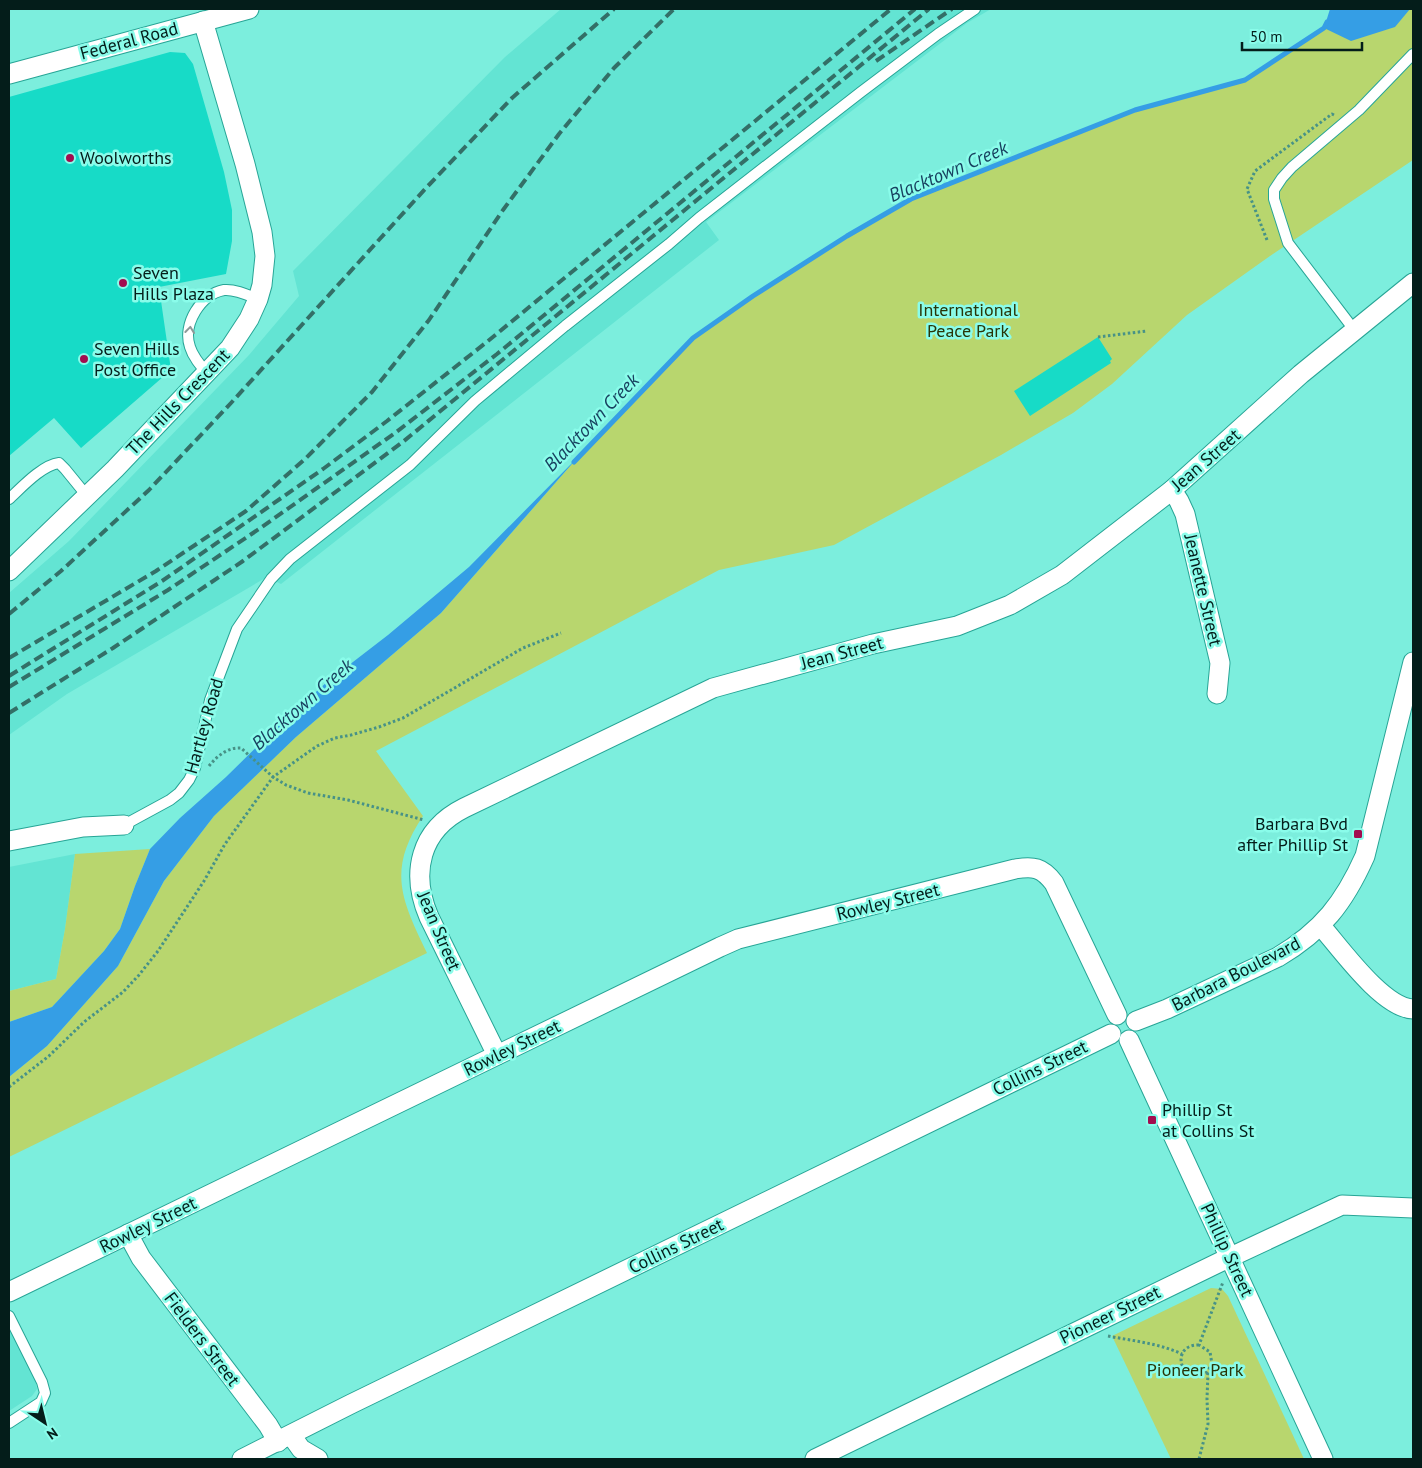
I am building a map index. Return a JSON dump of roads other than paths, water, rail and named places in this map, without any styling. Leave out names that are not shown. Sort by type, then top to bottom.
[{"type":"street","name":"Federal Road","points":[[9,74],[249,9]]},
{"type":"street","name":"The Hills Crescent","points":[[9,571],[87,496],[230,348],[240,335],[258,299],[262,286],[265,256],[262,232],[245,164],[203,20]]},
{"type":"street","name":"Jean Street","points":[[497,1056],[429,917],[421,894],[418,874],[420,863],[437,827],[454,813],[713,688],[873,644],[957,626],[1010,605],[1062,576],[1172,490],[1301,374],[1413,283]]},
{"type":"street","name":"Jeanette Street","points":[[1172,490],[1180,501],[1184,514],[1220,663],[1218,694]]},
{"type":"street","name":"Barbara Boulevard","points":[[1136,1021],[1167,1010],[1278,958],[1321,926],[1345,894],[1364,856],[1412,669]]},
{"type":"street","name":"Hartley Road","points":[[9,841],[83,826],[124,824]]},
{"type":"street","name":"Rowley Street","points":[[9,1292],[720,947],[738,940],[1015,869],[1030,866],[1048,874],[1117,1015]]},
{"type":"street","points":[[1321,926],[1381,993],[1405,1008],[1413,1009]]},
{"type":"street","points":[[1117,1015],[1128,1015],[1136,1021],[1137,1033],[1129,1040],[1122,1042],[1116,1040],[1111,1034],[1109,1025],[1117,1015]]},
{"type":"street","name":"Collins Street","points":[[242,1459],[351,1404],[1111,1034]]},
{"type":"street","name":"Phillip Street","points":[[1129,1040],[1323,1459]]},
{"type":"street","name":"Pioneer Street","points":[[815,1459],[1230,1257],[1342,1205],[1413,1208]]},
{"type":"street","name":"Fielders Street","points":[[128,1234],[141,1258],[268,1425],[284,1439],[318,1459]]},
{"type":"lane","name":"Hartley Road","points":[[124,824],[170,800],[189,780],[195,768],[210,700],[228,647],[237,629],[271,580],[290,559],[428,450],[475,401],[565,326],[809,132],[975,9]]},
{"type":"lane","points":[[1355,331],[1288,243],[1274,199],[1274,190],[1292,167],[1359,110],[1413,54]]},
{"type":"lane","points":[[207,373],[189,346],[188,332],[191,320],[198,307],[212,295],[225,290],[242,293],[258,299]]},
{"type":"lane","points":[[9,499],[52,464],[59,464],[66,469],[87,496]]},
{"type":"lane","points":[[9,1316],[46,1393],[41,1402],[9,1423]]},
{"type":"waterway","name":"Blacktown Creek","points":[[574,462],[693,338],[753,296],[847,236],[911,199],[1135,110],[1245,80],[1324,28],[1327,22]]},
{"type":"railway","points":[[9,614],[61,571],[149,490],[231,403],[426,188],[512,98],[614,9]]},
{"type":"railway","points":[[9,658],[156,571],[246,511],[305,459],[372,392],[429,320],[503,210],[559,134],[614,68],[674,9]]},
{"type":"railway","points":[[9,676],[162,581],[323,469],[387,421],[488,341],[891,9]]},
{"type":"railway","points":[[9,687],[168,590],[259,529],[395,433],[497,354],[915,9]]},
{"type":"railway","points":[[9,713],[113,648],[243,561],[404,441],[929,9]]},
{"type":"railway","points":[[876,61],[952,9]]},
{"type":"place","name":"Woolworths","points":[[70,158]]},
{"type":"place","name":"Seven Hills Plaza","points":[[123,283]]},
{"type":"place","name":"Seven Hills Post Office","points":[[84,359]]},
{"type":"place","name":"Barbara Bvd after Phillip St","points":[[1358,834]]},
{"type":"place","name":"Phillip St at Collins St","points":[[1152,1120]]},
{"type":"park label","name":"International Peace Park","points":[[968,320]]},
{"type":"park label","name":"Pioneer Park","points":[[1195,1370]]}]
